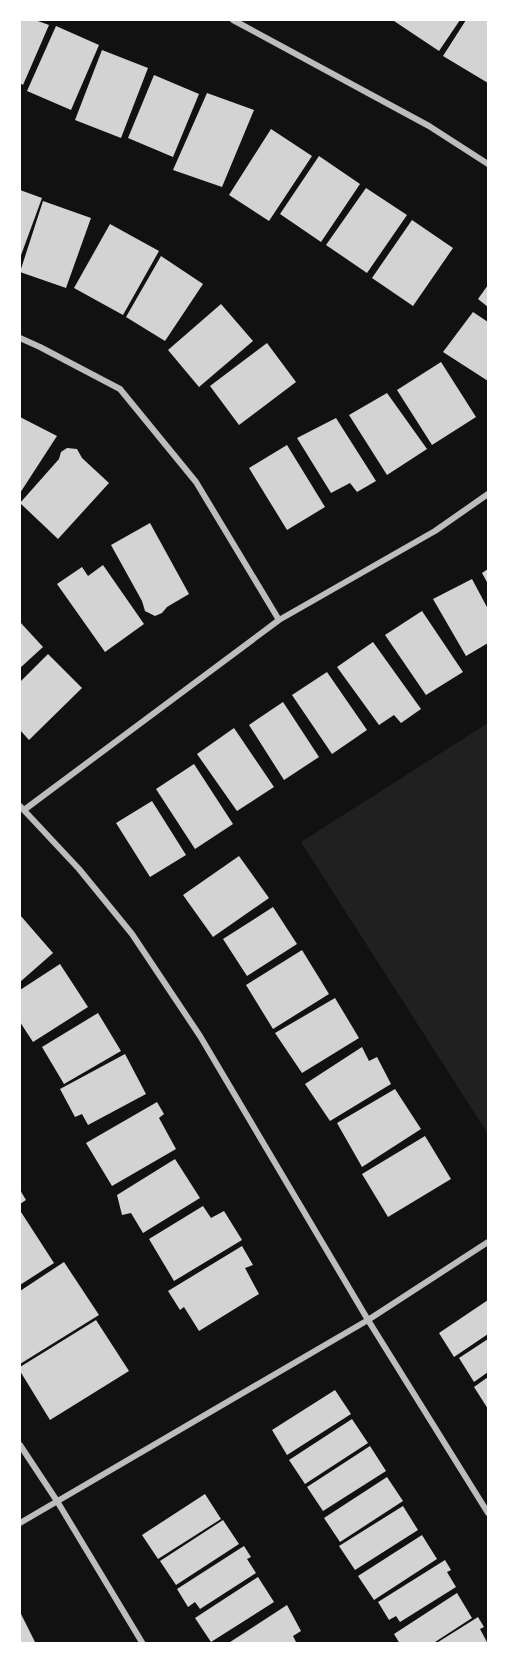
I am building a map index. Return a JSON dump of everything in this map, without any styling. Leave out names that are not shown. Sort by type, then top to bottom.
[{"type":"street","points":[[233,20],[429,126],[489,164]]},
{"type":"street","points":[[20,338],[120,388],[196,482],[279,620]]},
{"type":"street","points":[[489,494],[435,531],[279,620],[22,808],[79,869],[132,934],[200,1036],[368,1320],[489,1513]]},
{"type":"street","points":[[20,1523],[368,1320],[489,1242]]},
{"type":"street","points":[[20,1445],[57,1501],[142,1644]]},
{"type":"shaded area","points":[[488,723],[488,1134],[301,842]]},
{"type":"building","points":[[20,20],[35,20],[49,25],[23,85],[20,83]]},
{"type":"building","points":[[395,20],[460,20],[439,51]]},
{"type":"building","points":[[466,20],[488,20],[488,83],[443,56]]},
{"type":"building","points":[[56,26],[99,45],[71,110],[27,91]]},
{"type":"building","points":[[102,50],[148,68],[121,138],[75,120]]},
{"type":"building","points":[[154,75],[199,94],[173,157],[128,138]]},
{"type":"building","points":[[207,93],[254,110],[222,187],[173,170]]},
{"type":"building","points":[[271,129],[312,156],[269,221],[229,195]]},
{"type":"building","points":[[319,156],[360,184],[321,242],[280,214]]},
{"type":"building","points":[[366,188],[407,215],[367,273],[326,245]]},
{"type":"building","points":[[20,190],[42,198],[20,258]]},
{"type":"building","points":[[43,201],[91,218],[66,288],[20,272]]},
{"type":"building","points":[[412,220],[453,248],[413,306],[372,278]]},
{"type":"building","points":[[110,224],[159,251],[123,315],[74,288]]},
{"type":"building","points":[[161,256],[203,284],[165,341],[126,317]]},
{"type":"building","points":[[488,285],[488,307],[478,299]]},
{"type":"building","points":[[221,304],[253,341],[199,387],[168,350]]},
{"type":"building","points":[[473,312],[488,322],[488,381],[443,352]]},
{"type":"building","points":[[267,343],[296,382],[239,425],[210,386]]},
{"type":"building","points":[[441,362],[476,417],[432,445],[397,390]]},
{"type":"building","points":[[387,393],[427,449],[387,475],[349,415]]},
{"type":"building","points":[[20,417],[57,436],[20,493]]},
{"type":"building","points":[[336,418],[376,481],[357,492],[350,483],[331,493],[297,438]]},
{"type":"building","points":[[287,445],[325,507],[287,530],[249,468]]},
{"type":"building","points":[[67,448],[77,449],[82,458],[109,483],[58,539],[20,503],[59,459],[61,452]]},
{"type":"building","points":[[150,523],[189,594],[155,616],[145,611],[142,601],[111,545]]},
{"type":"building","points":[[103,565],[144,624],[105,652],[57,584],[82,567],[88,576]]},
{"type":"building","points":[[488,569],[488,584],[482,573]]},
{"type":"building","points":[[472,579],[488,609],[488,643],[466,656],[433,599]]},
{"type":"building","points":[[422,611],[463,672],[426,695],[385,635]]},
{"type":"building","points":[[20,622],[43,647],[20,668]]},
{"type":"building","points":[[373,642],[421,709],[401,723],[394,715],[379,725],[337,667]]},
{"type":"building","points":[[48,654],[82,688],[29,740],[20,730],[20,682]]},
{"type":"building","points":[[327,672],[367,730],[332,754],[292,695]]},
{"type":"building","points":[[283,702],[319,757],[284,780],[249,725]]},
{"type":"building","points":[[234,728],[274,787],[237,811],[197,754]]},
{"type":"building","points":[[194,764],[233,824],[195,849],[156,789]]},
{"type":"building","points":[[152,801],[186,855],[150,877],[116,823]]},
{"type":"building","points":[[239,856],[269,898],[213,937],[183,895]]},
{"type":"building","points":[[273,907],[297,944],[247,976],[223,939]]},
{"type":"building","points":[[20,915],[53,953],[20,982]]},
{"type":"building","points":[[302,950],[329,994],[273,1029],[246,985]]},
{"type":"building","points":[[60,964],[88,1007],[33,1042],[20,1022],[20,990]]},
{"type":"building","points":[[335,998],[359,1038],[302,1073],[275,1033]]},
{"type":"building","points":[[98,1013],[121,1051],[64,1084],[42,1047]]},
{"type":"building","points":[[362,1047],[369,1061],[377,1057],[391,1084],[330,1121],[305,1084]]},
{"type":"building","points":[[125,1054],[146,1094],[88,1125],[82,1114],[75,1117],[60,1089]]},
{"type":"building","points":[[395,1089],[421,1129],[362,1167],[337,1123]]},
{"type":"building","points":[[157,1102],[164,1114],[159,1118],[176,1149],[112,1186],[86,1143]]},
{"type":"building","points":[[425,1136],[451,1179],[388,1217],[362,1174]]},
{"type":"building","points":[[175,1159],[200,1198],[143,1233],[131,1213],[122,1215],[117,1195]]},
{"type":"building","points":[[20,1190],[26,1200],[20,1204]]},
{"type":"building","points":[[203,1206],[211,1218],[224,1211],[242,1240],[174,1281],[149,1239]]},
{"type":"building","points":[[20,1213],[54,1263],[20,1285]]},
{"type":"building","points":[[242,1246],[253,1265],[245,1268],[259,1294],[199,1331],[184,1307],[180,1310],[168,1291]]},
{"type":"building","points":[[64,1262],[99,1315],[20,1364],[20,1291]]},
{"type":"building","points":[[488,1300],[488,1334],[454,1357],[439,1333]]},
{"type":"building","points":[[96,1320],[129,1371],[50,1420],[20,1371],[20,1367]]},
{"type":"building","points":[[488,1339],[488,1372],[474,1382],[459,1358]]},
{"type":"building","points":[[488,1377],[488,1409],[474,1387]]},
{"type":"building","points":[[335,1390],[351,1414],[287,1455],[272,1430]]},
{"type":"building","points":[[352,1419],[368,1443],[305,1484],[289,1460]]},
{"type":"building","points":[[370,1446],[386,1471],[323,1511],[307,1487]]},
{"type":"building","points":[[387,1477],[403,1501],[340,1542],[324,1518]]},
{"type":"building","points":[[205,1494],[221,1519],[158,1559],[142,1535]]},
{"type":"building","points":[[403,1506],[418,1530],[355,1570],[339,1546]]},
{"type":"building","points":[[223,1520],[239,1544],[176,1585],[160,1561]]},
{"type":"building","points":[[422,1535],[437,1559],[374,1600],[358,1576]]},
{"type":"building","points":[[244,1546],[251,1557],[247,1559],[256,1573],[200,1609],[195,1602],[188,1607],[177,1589]]},
{"type":"building","points":[[445,1560],[451,1570],[447,1572],[456,1587],[400,1622],[396,1616],[389,1620],[378,1602]]},
{"type":"building","points":[[258,1577],[274,1602],[211,1642],[195,1618]]},
{"type":"building","points":[[457,1593],[472,1618],[432,1644],[400,1644],[394,1634]]},
{"type":"building","points":[[287,1605],[301,1631],[293,1636],[297,1644],[227,1644]]},
{"type":"building","points":[[20,1612],[36,1644],[20,1644]]},
{"type":"building","points":[[478,1617],[484,1627],[480,1629],[488,1644],[435,1644]]}]
